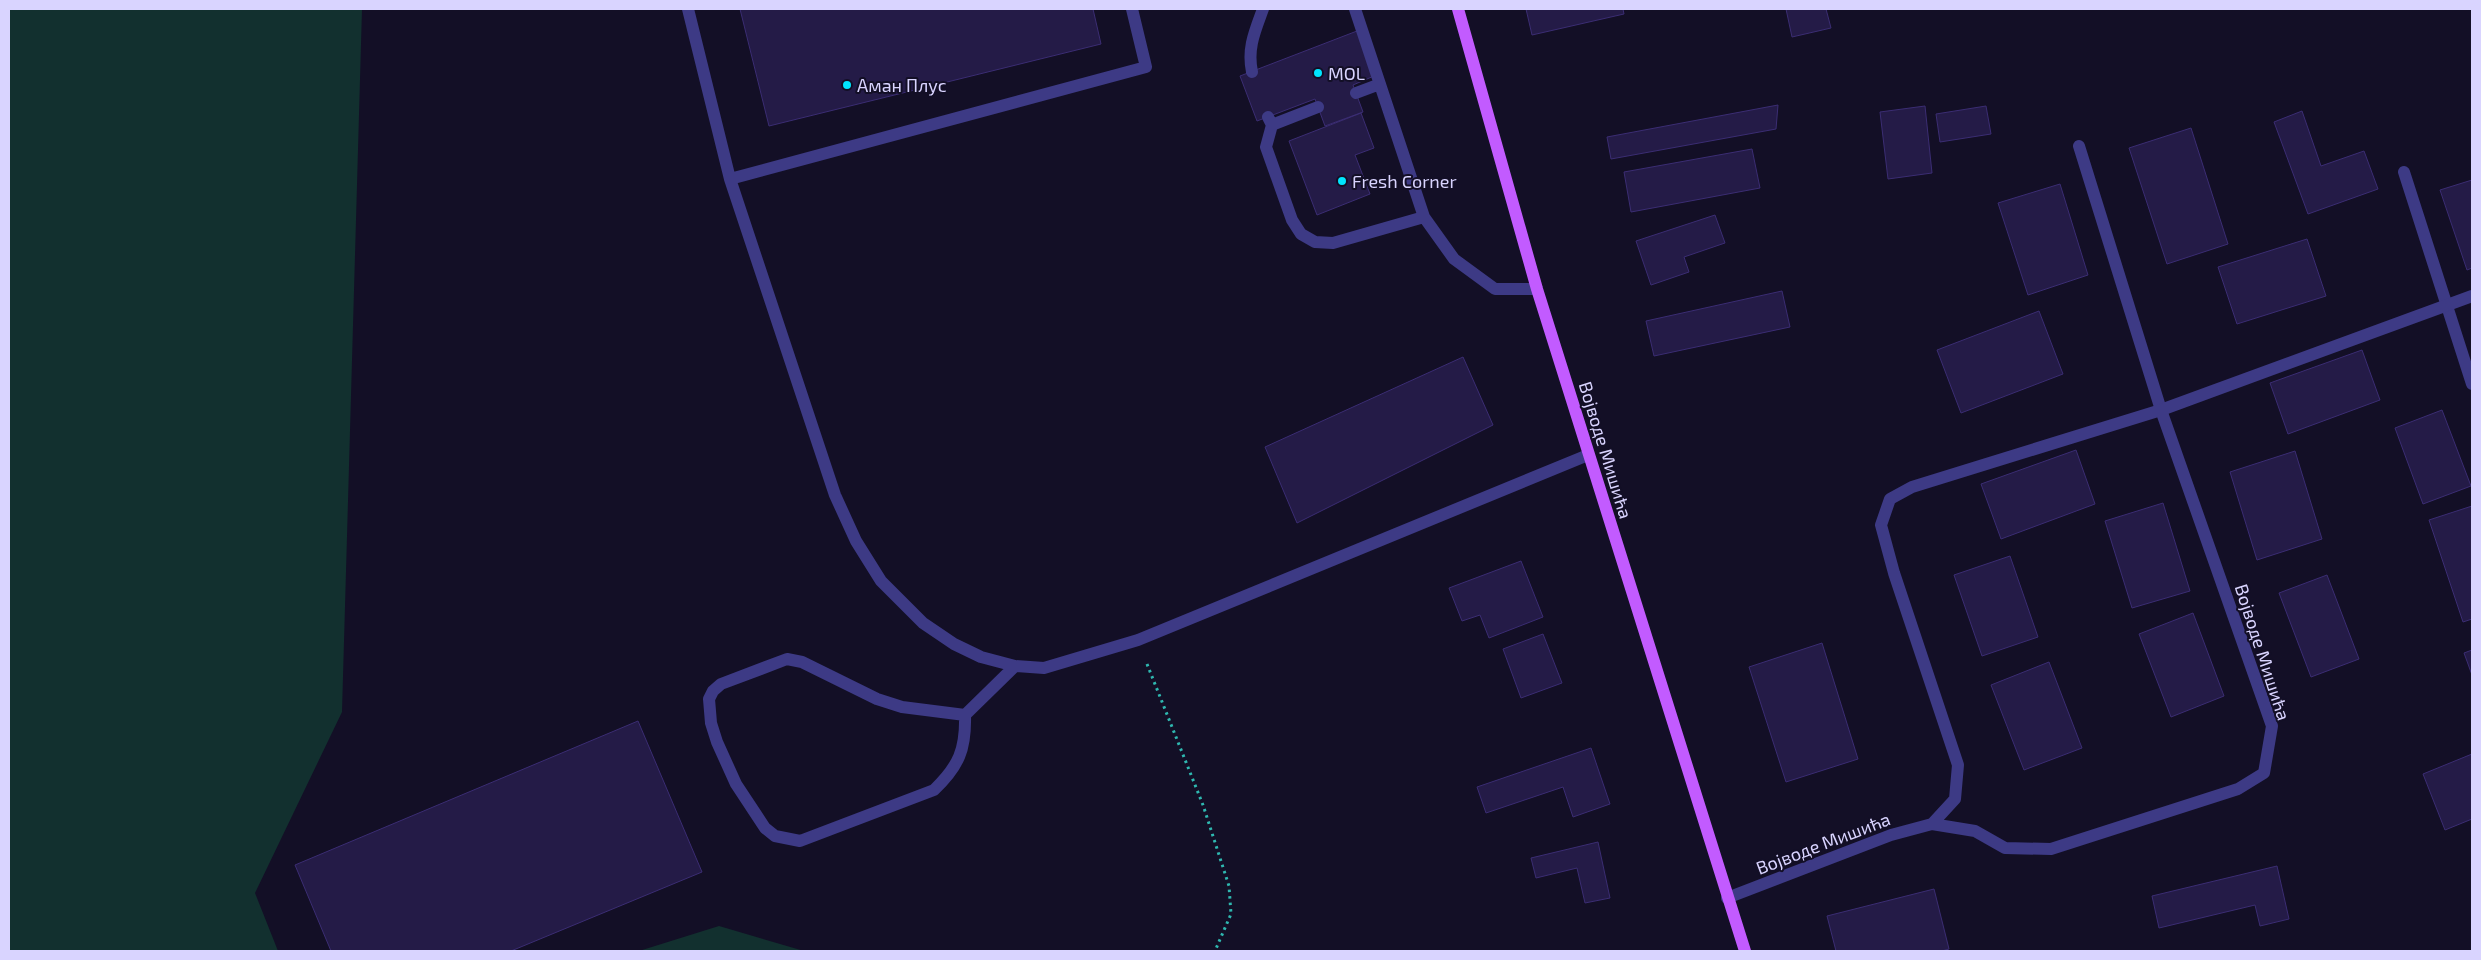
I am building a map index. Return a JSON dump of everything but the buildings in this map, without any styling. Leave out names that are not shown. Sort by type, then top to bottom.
[{"type":"main road","name":"Војводе Мишића","points":[[1458,9],[1538,289],[1588,455],[1745,951]]},
{"type":"street","points":[[688,9],[730,179],[835,496],[856,541],[882,581],[923,623],[954,644],[981,656],[1015,666],[1044,668],[1138,640],[1588,455]]},
{"type":"street","points":[[730,179],[1146,67],[1132,9]]},
{"type":"street","points":[[1252,72],[1249,57],[1252,39],[1263,9]]},
{"type":"street","points":[[1355,9],[1424,217],[1454,259],[1494,289],[1538,289]]},
{"type":"street","points":[[1356,93],[1380,84]]},
{"type":"street","points":[[1318,107],[1270,121],[1266,146],[1292,220],[1301,234],[1315,242],[1333,243],[1424,217]]},
{"type":"street","name":"Војводе Мишића","points":[[1727,898],[1891,835],[1932,824],[1975,832],[2005,848],[2051,849],[2238,789],[2264,773],[2272,726],[2161,410],[2078,146]]},
{"type":"street","points":[[2404,172],[2472,384]]},
{"type":"street","points":[[1932,824],[1955,799],[1958,765],[1894,573],[1881,525],[1890,499],[1912,487],[2161,410],[2472,296]]},
{"type":"street","points":[[965,715],[902,707],[877,699],[794,659],[781,661],[721,684],[711,693],[708,706],[717,742],[736,784],[765,828],[775,836],[800,841],[934,790],[949,776],[960,758],[966,737],[965,715],[1015,666]]},
{"type":"path","points":[[1138,640],[1203,805],[1229,886],[1231,914],[1215,951]]},
{"type":"green space","points":[[9,9],[362,9],[342,712],[255,893],[278,951],[9,951]]},
{"type":"green space","points":[[719,926],[804,951],[639,951]]},
{"type":"place","name":"MOL","points":[[1318,73]]},
{"type":"place","name":"Аман Плус","points":[[847,85]]},
{"type":"place","name":"Fresh Corner","points":[[1342,181]]}]
